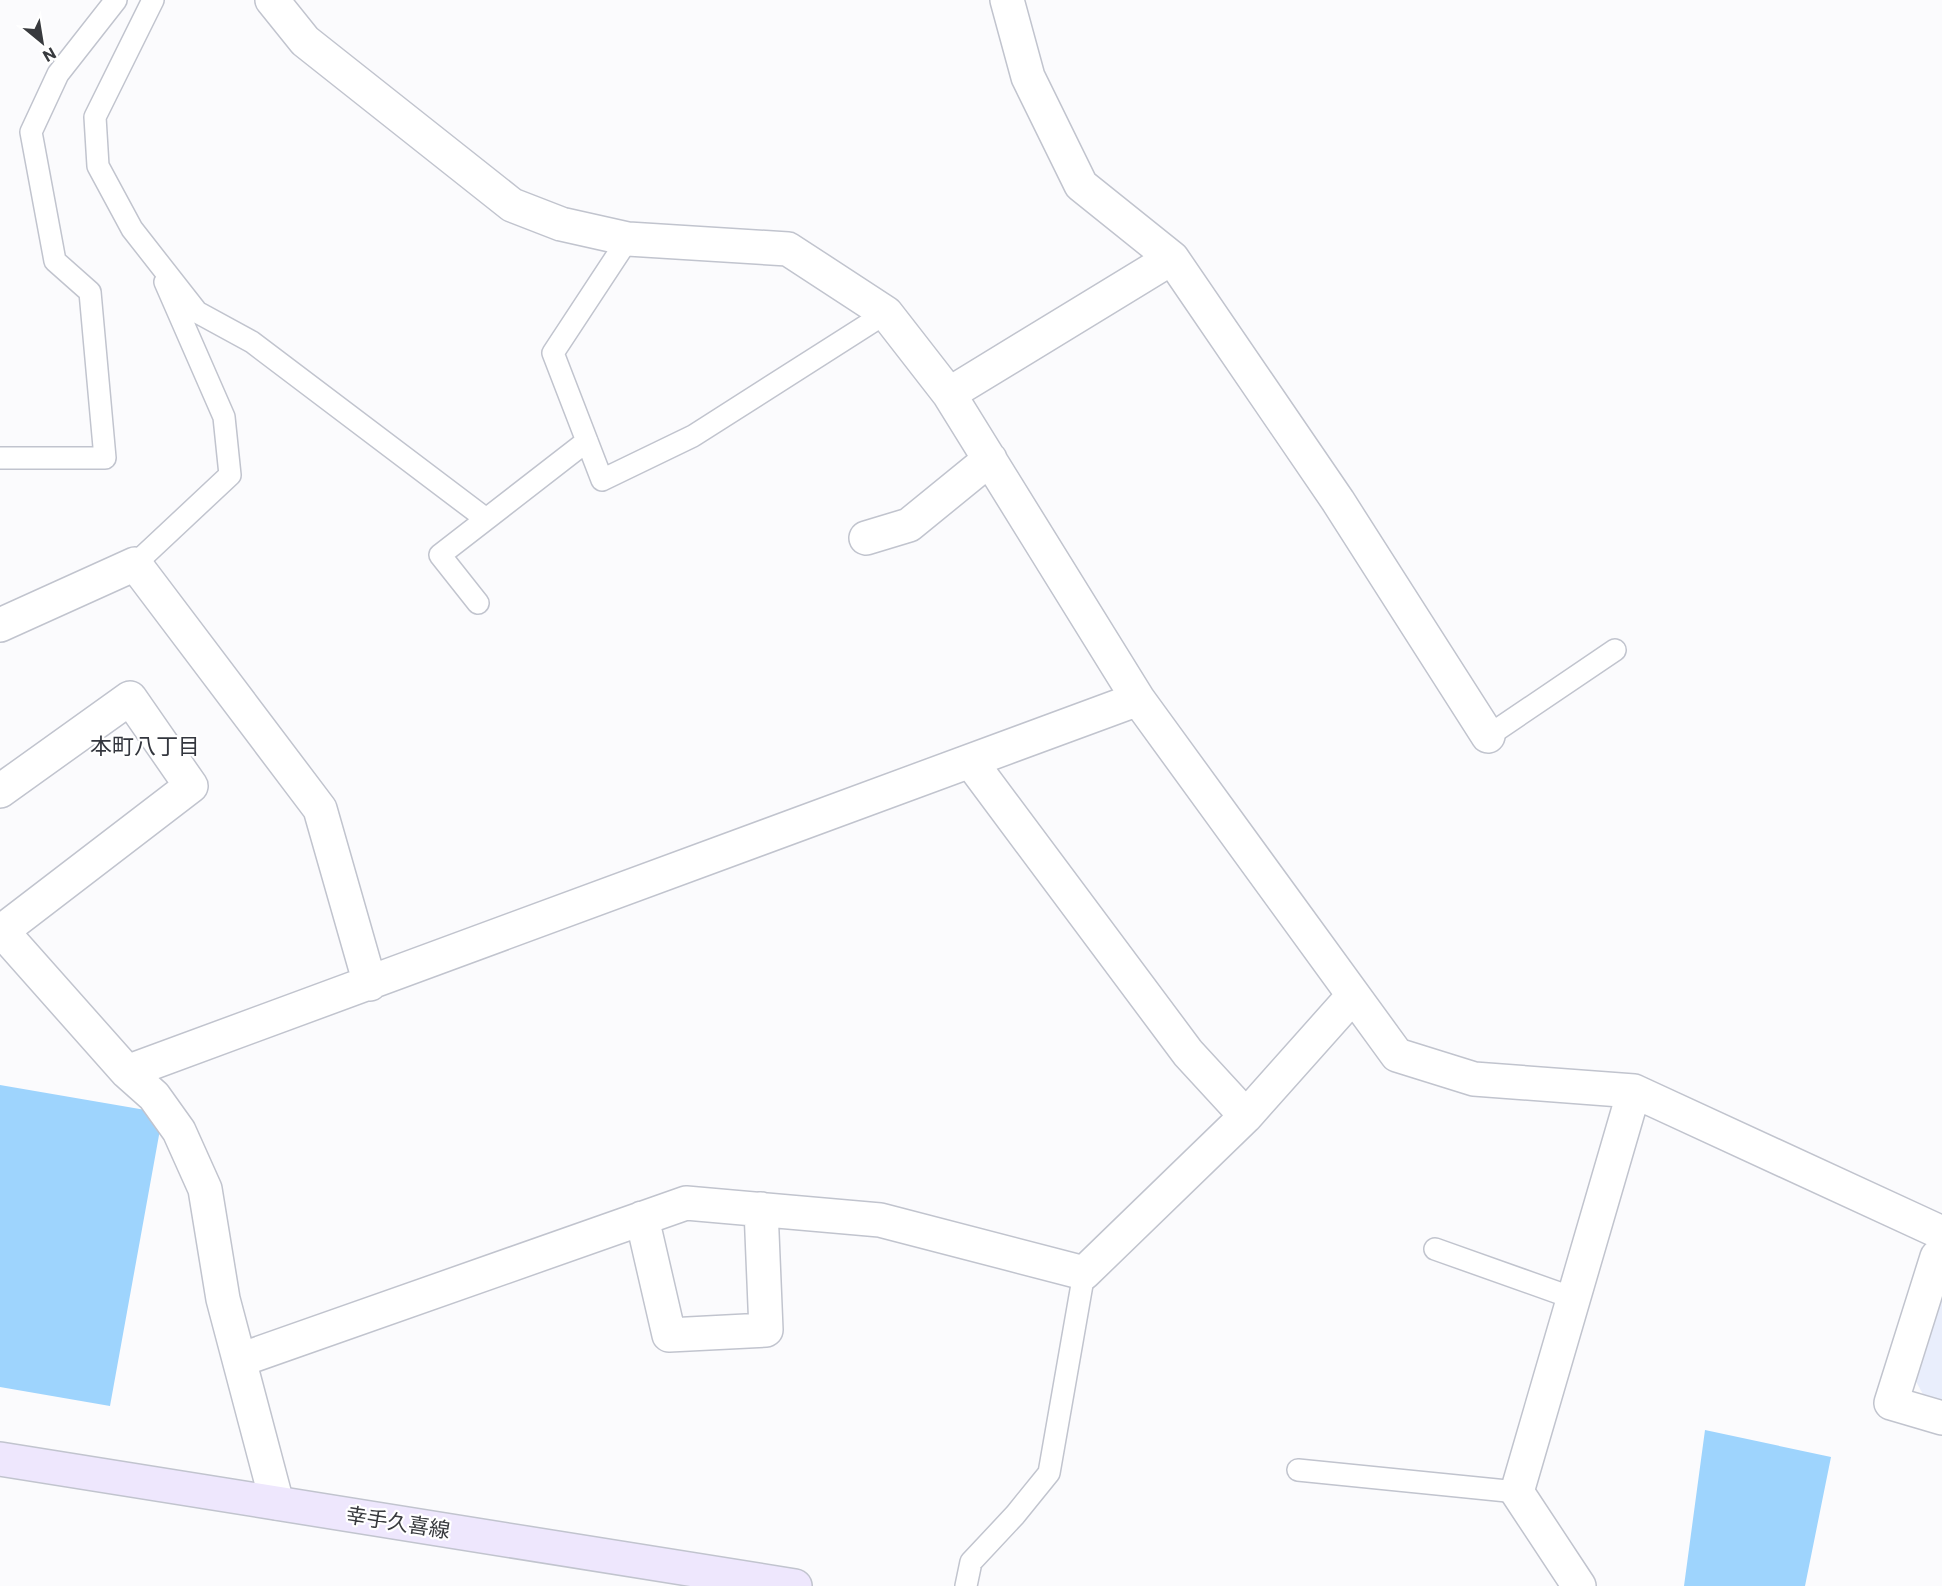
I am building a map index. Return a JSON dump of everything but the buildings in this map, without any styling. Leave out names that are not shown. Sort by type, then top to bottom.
[{"type":"main road","name":"幸手久喜線","points":[[0,1459],[795,1586]]},
{"type":"street","points":[[272,0],[305,41],[512,205],[561,224],[628,239],[788,249],[886,313],[950,394],[1138,699],[1352,997],[1397,1055],[1474,1079],[1634,1091],[1942,1233]]},
{"type":"street","points":[[1007,0],[1028,77],[1081,185],[1172,258],[1338,501],[1488,736]]},
{"type":"street","points":[[950,394],[1172,258]]},
{"type":"street","points":[[866,538],[909,525],[990,459]]},
{"type":"street","points":[[0,625],[135,564],[320,809],[370,984]]},
{"type":"street","points":[[0,791],[129,698],[191,786],[1,930],[128,1072],[154,1096],[179,1131],[205,1189],[223,1299],[277,1503]]},
{"type":"street","points":[[128,1072],[1138,699]]},
{"type":"street","points":[[971,762],[1188,1053],[1246,1116]]},
{"type":"street","points":[[240,1360],[686,1203],[880,1220],[1084,1273],[1246,1116],[1352,997]]},
{"type":"street","points":[[1579,1586],[1517,1492],[1634,1091]]},
{"type":"street","points":[[642,1218],[669,1335],[766,1330],[761,1209]]},
{"type":"street","points":[[1942,1252],[1937,1257],[1891,1403],[1942,1418]]},
{"type":"lane","points":[[0,458],[105,458],[90,292],[55,261],[31,132],[58,74],[116,0]]},
{"type":"lane","points":[[153,0],[94,117],[98,166],[132,229],[197,312],[252,342],[486,519]]},
{"type":"lane","points":[[628,239],[553,353],[602,480],[693,436],[886,313]]},
{"type":"lane","points":[[135,564],[230,475],[224,417],[152,254]]},
{"type":"lane","points":[[478,603],[440,555],[587,441]]},
{"type":"lane","points":[[1488,736],[1615,650]]},
{"type":"lane","points":[[1435,1248],[1573,1298]]},
{"type":"lane","points":[[966,1586],[971,1562],[1015,1515],[1049,1473],[1084,1273]]},
{"type":"lane","points":[[1298,1470],[1517,1492]]},
{"type":"shaded area","points":[[1942,1274],[1942,1401],[1924,1396],[1913,1376]]},
{"type":"district","name":"本町八丁目","points":[[145,746]]}]
